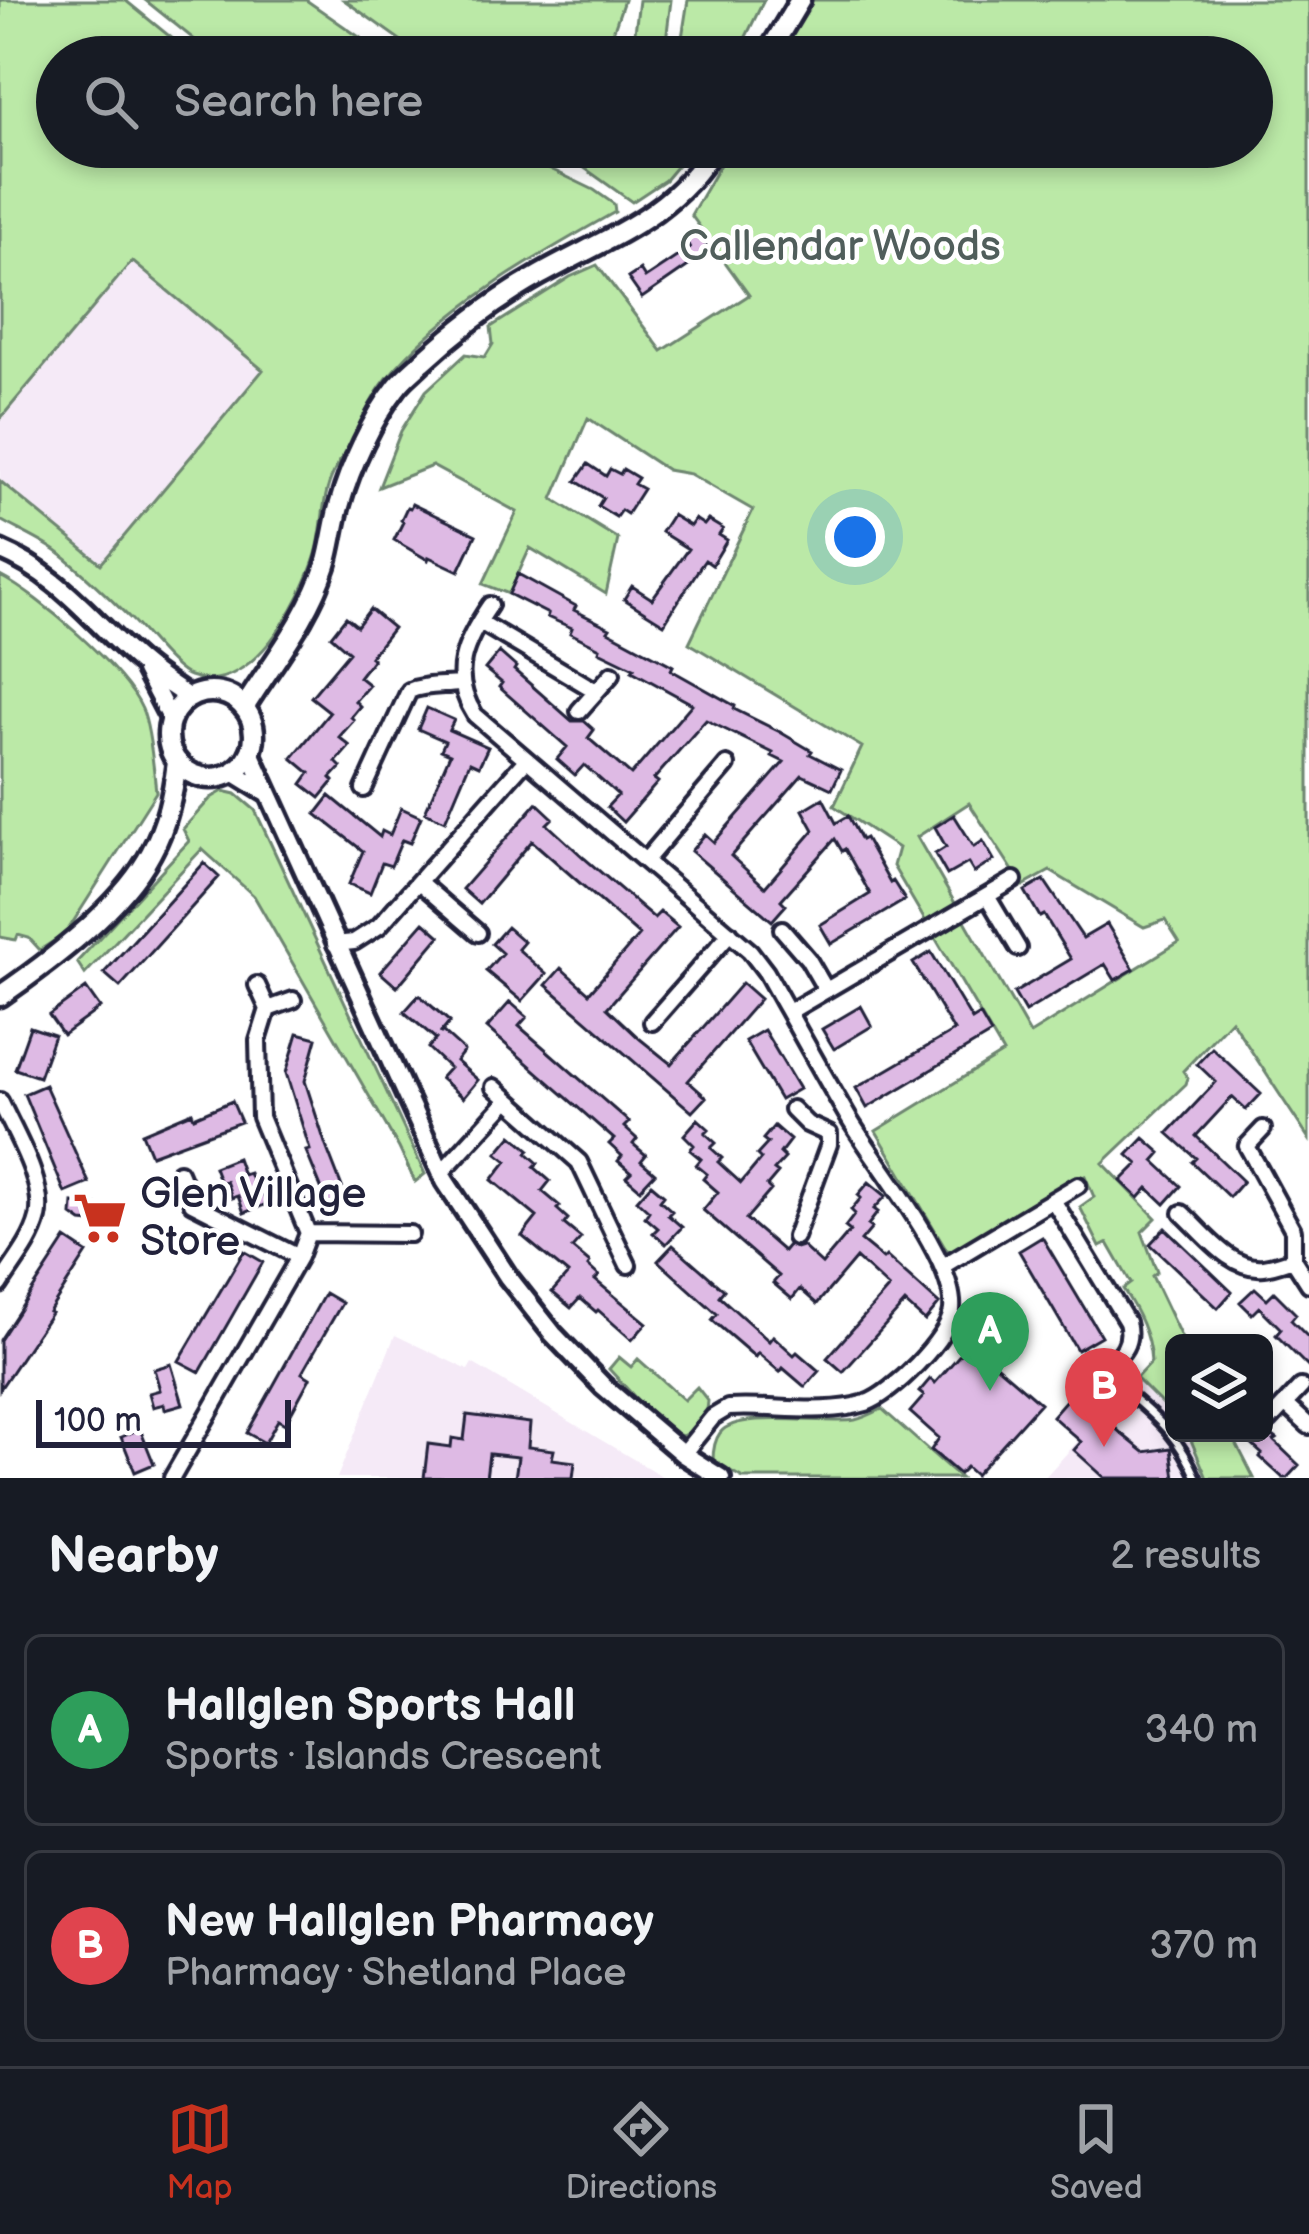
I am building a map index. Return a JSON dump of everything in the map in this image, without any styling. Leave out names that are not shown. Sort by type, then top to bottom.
[{"type":"main road","points":[[779,36],[800,0]]},
{"type":"main road","points":[[237,702],[263,678],[291,639],[326,564],[341,500],[366,439],[396,387],[444,342],[540,275],[662,208],[701,168]]},
{"type":"main road","points":[[210,692],[237,702],[254,729],[250,752],[233,772],[215,778],[197,776],[178,762],[169,742],[171,720],[189,698],[210,692]]},
{"type":"main road","points":[[0,996],[69,945],[134,880],[172,803],[178,762]]},
{"type":"main road","points":[[172,803],[197,776]]},
{"type":"street","points":[[0,550],[80,602],[142,664],[189,698]]},
{"type":"street","points":[[490,605],[461,664],[459,684],[475,716],[750,951],[850,1122],[943,1266],[952,1310],[944,1331],[929,1352],[878,1398],[841,1408],[728,1408],[712,1417],[683,1454]]},
{"type":"street","points":[[480,622],[596,691]]},
{"type":"street","points":[[142,664],[171,720]]},
{"type":"street","points":[[579,711],[612,674]]},
{"type":"street","points":[[364,789],[409,691],[423,685],[459,684]]},
{"type":"street","points":[[250,752],[442,1173],[508,1277],[603,1386],[683,1454],[722,1478]]},
{"type":"street","points":[[335,944],[368,936],[526,760]]},
{"type":"street","points":[[646,860],[727,766]]},
{"type":"street","points":[[233,772],[268,793]]},
{"type":"street","points":[[789,1012],[1015,880]]},
{"type":"street","points":[[419,882],[478,933]]},
{"type":"street","points":[[987,896],[1018,948]]},
{"type":"street","points":[[782,929],[808,958],[826,990]]},
{"type":"street","points":[[652,1022],[730,933]]},
{"type":"street","points":[[172,1478],[299,1257],[308,1233],[260,1117],[258,1041],[268,1009],[257,986]]},
{"type":"street","points":[[268,1009],[293,1000]]},
{"type":"street","points":[[494,1087],[578,1162],[628,1265]]},
{"type":"street","points":[[442,1173],[508,1100]]},
{"type":"street","points":[[0,1101],[36,1180],[39,1199],[38,1218],[0,1285]]},
{"type":"street","points":[[792,1109],[807,1124],[829,1134]]},
{"type":"street","points":[[829,1134],[850,1122]]},
{"type":"street","points":[[1263,1129],[1247,1146],[1293,1230],[1293,1259],[1309,1284]]},
{"type":"street","points":[[795,1237],[829,1134]]},
{"type":"street","points":[[179,1172],[192,1203],[299,1257]]},
{"type":"street","points":[[943,1266],[1078,1185]]},
{"type":"street","points":[[1053,1200],[1130,1332],[1127,1346],[1100,1376]]},
{"type":"street","points":[[1183,1213],[1234,1261],[1264,1267],[1293,1259]]},
{"type":"street","points":[[308,1233],[410,1234]]},
{"type":"street","points":[[1273,1417],[1300,1387]]},
{"type":"street","points":[[1285,1404],[1309,1426]]},
{"type":"lane","points":[[1131,1396],[1183,1447],[1197,1478]]},
{"type":"shaded area","points":[[132,261],[263,370],[100,565],[0,481],[0,419]]},
{"type":"shaded area","points":[[395,1335],[468,1370],[472,1363],[665,1478],[337,1478]]},
{"type":"shaded area","points":[[1136,1378],[1165,1407],[1165,1442],[1192,1442],[1207,1478],[1044,1478]]},
{"type":"green space","points":[[0,0],[125,0],[169,36],[36,36],[36,168],[548,168],[614,204],[615,212],[464,306],[387,378],[329,484],[316,554],[299,596],[271,641],[233,673],[212,679],[183,673],[76,567],[0,520],[0,481],[101,564],[263,370],[132,261],[0,419]]},
{"type":"green space","points":[[145,0],[306,0],[358,36],[190,36]]},
{"type":"green space","points":[[344,0],[624,0],[612,36],[395,36]]},
{"type":"green space","points":[[639,0],[671,0],[667,36],[633,36]]},
{"type":"green space","points":[[688,0],[764,0],[746,36],[682,36]]},
{"type":"green space","name":"Callendar Woods","points":[[812,0],[1309,0],[1309,1139],[1231,1020],[1183,1071],[1186,1084],[1103,1163],[1156,1218],[1142,1232],[1157,1272],[1152,1276],[1180,1334],[1165,1334],[1165,1407],[1136,1378],[1151,1362],[1148,1342],[1123,1289],[1131,1283],[1108,1243],[1100,1247],[1080,1207],[1094,1197],[1085,1176],[956,1253],[947,1250],[876,1131],[1003,1053],[893,866],[898,848],[834,806],[862,747],[689,643],[753,510],[690,474],[667,470],[588,418],[553,499],[618,539],[606,594],[530,548],[509,594],[483,584],[517,512],[432,466],[379,487],[401,431],[426,391],[466,354],[485,357],[493,344],[491,327],[570,277],[597,265],[662,351],[749,295],[691,215],[718,168],[1273,168],[1273,36],[792,36]],"holes":[[[969,803],[1023,886],[1050,871],[1144,927],[1165,920],[1179,942],[1030,1034],[917,837]]]},
{"type":"green space","points":[[584,168],[675,168],[632,202]]},
{"type":"green space","points":[[0,576],[79,635],[133,693],[145,717],[154,773],[156,792],[66,933],[40,950],[29,938],[0,937]]},
{"type":"green space","points":[[223,791],[236,794],[255,810],[425,1174],[415,1182],[254,896],[202,849],[85,974],[77,962],[189,841],[183,829]]},
{"type":"green space","points":[[619,1357],[631,1367],[638,1359],[684,1400],[697,1387],[708,1401],[701,1423],[682,1436],[665,1430],[609,1369]]},
{"type":"green space","points":[[882,1409],[960,1478],[743,1478],[713,1461],[716,1439],[730,1426],[763,1420],[855,1420]]},
{"type":"green space","points":[[1192,1442],[1236,1442],[1254,1478],[1207,1478]]},
{"type":"building","points":[[698,233],[710,251],[642,298],[628,278],[640,270],[645,278],[690,248],[686,241]]},
{"type":"building","points":[[588,464],[606,476],[610,469],[620,474],[623,469],[638,478],[634,484],[643,489],[627,514],[621,510],[616,517],[598,506],[603,498],[576,481]]},
{"type":"building","points":[[412,504],[476,535],[459,571],[394,540]]},
{"type":"building","points":[[672,515],[690,526],[695,519],[704,525],[708,520],[723,529],[719,535],[727,540],[712,565],[705,560],[664,624],[624,599],[632,586],[652,599],[688,549],[661,532]]},
{"type":"building","points":[[518,574],[841,770],[832,789],[802,775],[731,856],[765,887],[814,830],[803,810],[823,798],[836,823],[848,816],[905,900],[831,944],[820,925],[870,894],[835,839],[781,900],[786,905],[772,921],[691,851],[705,834],[714,842],[784,762],[706,720],[623,822],[607,807],[618,795],[584,765],[575,775],[557,759],[567,747],[485,669],[499,652],[572,721],[584,721],[594,730],[588,738],[631,775],[692,704],[509,594]]},
{"type":"building","points":[[370,609],[393,628],[359,677],[369,685],[355,701],[360,706],[351,717],[354,720],[339,737],[350,746],[336,762],[341,767],[320,798],[302,784],[310,773],[292,758],[330,712],[311,697],[349,652],[331,636],[346,617],[357,626]]},
{"type":"building","points":[[427,708],[454,720],[449,730],[488,747],[479,766],[470,762],[445,821],[425,812],[450,754],[441,750],[445,741],[418,729]]},
{"type":"building","points":[[330,796],[380,837],[382,831],[390,835],[401,808],[421,817],[410,843],[402,840],[391,866],[382,863],[370,893],[349,884],[363,851],[316,814]]},
{"type":"building","points":[[537,803],[553,818],[547,824],[584,858],[654,918],[660,912],[678,927],[607,1008],[640,1039],[671,1064],[742,983],[760,999],[688,1081],[706,1097],[692,1112],[546,985],[561,968],[589,993],[639,935],[532,841],[479,904],[462,889]]},
{"type":"building","points":[[954,815],[974,847],[983,841],[994,860],[974,873],[968,863],[947,875],[935,854],[946,847],[935,827]]},
{"type":"building","points":[[204,863],[219,877],[120,987],[104,973]]},
{"type":"building","points":[[1044,880],[1083,938],[1107,924],[1134,969],[1115,980],[1105,964],[1025,1012],[1014,993],[1071,959],[1025,891]]},
{"type":"building","points":[[424,922],[440,936],[397,987],[380,972]]},
{"type":"building","points":[[507,927],[524,942],[518,949],[546,974],[522,1001],[486,971],[502,953],[492,944]]},
{"type":"building","points":[[931,952],[972,1020],[980,1015],[991,1034],[867,1108],[856,1088],[954,1031],[913,963]]},
{"type":"building","points":[[86,988],[100,1008],[63,1035],[49,1015]]},
{"type":"building","points":[[419,995],[450,1022],[442,1031],[464,1051],[456,1061],[478,1080],[463,1098],[440,1078],[449,1068],[428,1048],[436,1039],[404,1012]]},
{"type":"building","points":[[510,1002],[527,1017],[519,1026],[629,1122],[624,1127],[646,1155],[641,1161],[655,1173],[640,1189],[626,1177],[631,1172],[609,1144],[614,1139],[487,1028]]},
{"type":"building","points":[[861,1006],[872,1026],[834,1049],[822,1029]]},
{"type":"building","points":[[30,1027],[54,1035],[39,1077],[15,1069]]},
{"type":"building","points":[[764,1030],[799,1089],[780,1100],[745,1041]]},
{"type":"building","points":[[298,1033],[317,1038],[305,1081],[347,1200],[329,1207],[306,1151],[310,1150],[286,1073]]},
{"type":"building","points":[[1212,1048],[1261,1094],[1246,1110],[1232,1097],[1196,1136],[1243,1181],[1229,1197],[1168,1133],[1216,1082],[1197,1064]]},
{"type":"building","points":[[45,1085],[89,1183],[65,1193],[24,1094]]},
{"type":"building","points":[[232,1101],[241,1122],[151,1155],[142,1133]]},
{"type":"building","points":[[698,1119],[716,1143],[711,1148],[722,1158],[718,1162],[741,1183],[761,1159],[757,1155],[768,1143],[763,1139],[774,1126],[790,1140],[780,1153],[785,1158],[774,1170],[778,1173],[767,1186],[771,1190],[746,1219],[783,1251],[788,1245],[802,1246],[822,1264],[850,1231],[845,1227],[855,1214],[851,1210],[869,1182],[886,1196],[874,1209],[878,1212],[868,1225],[872,1228],[861,1241],[883,1259],[886,1256],[939,1304],[925,1321],[905,1303],[843,1372],[827,1358],[889,1288],[856,1258],[817,1304],[800,1289],[792,1299],[773,1283],[779,1276],[703,1210],[718,1192],[703,1179],[707,1174],[696,1165],[701,1159],[690,1150],[694,1145],[684,1135]]},
{"type":"building","points":[[512,1135],[530,1150],[527,1153],[538,1163],[534,1167],[550,1181],[542,1191],[560,1206],[557,1209],[568,1219],[564,1224],[581,1238],[572,1248],[590,1263],[599,1276],[595,1280],[647,1323],[632,1340],[580,1298],[571,1308],[552,1292],[568,1274],[522,1236],[537,1217],[492,1180],[507,1161],[497,1153]]},
{"type":"building","points":[[1144,1138],[1161,1153],[1154,1161],[1181,1186],[1165,1204],[1148,1188],[1139,1198],[1121,1181],[1138,1164],[1128,1155]]},
{"type":"building","points":[[237,1158],[243,1175],[249,1173],[267,1204],[244,1213],[238,1196],[232,1198],[214,1167]]},
{"type":"building","points":[[651,1184],[664,1195],[660,1200],[672,1211],[668,1215],[682,1227],[666,1244],[653,1233],[658,1228],[645,1217],[649,1211],[637,1200]]},
{"type":"building","name":"Glen Village Store","points":[[73,1203],[124,1208],[122,1226],[82,1222],[72,1215]]},
{"type":"building","points":[[1165,1228],[1232,1292],[1218,1308],[1150,1244]]},
{"type":"building","points":[[1042,1237],[1101,1336],[1077,1350],[1019,1251]]},
{"type":"building","points":[[66,1239],[87,1253],[0,1389],[0,1340]]},
{"type":"building","points":[[673,1245],[724,1290],[719,1296],[769,1341],[773,1336],[819,1371],[805,1387],[758,1353],[755,1357],[712,1320],[717,1314],[658,1261]]},
{"type":"building","points":[[244,1251],[263,1262],[200,1372],[179,1361]]},
{"type":"building","points":[[1255,1288],[1267,1299],[1274,1292],[1296,1314],[1291,1320],[1309,1338],[1309,1368],[1276,1335],[1281,1329],[1259,1307],[1252,1314],[1240,1302]]},
{"type":"building","points":[[325,1293],[342,1303],[302,1373],[310,1378],[285,1424],[278,1420],[265,1443],[247,1433]]},
{"type":"building","points":[[970,1343],[1040,1403],[975,1475],[966,1467],[959,1474],[931,1450],[939,1438],[910,1412],[924,1396],[919,1392],[930,1379],[935,1383]]},
{"type":"building","points":[[171,1364],[183,1404],[153,1407],[149,1393],[160,1390],[154,1369]]},
{"type":"building","points":[[1087,1376],[1109,1396],[1096,1410],[1123,1435],[1144,1452],[1171,1448],[1175,1478],[1105,1478],[1074,1450],[1081,1442],[1052,1416]]},
{"type":"building","points":[[467,1415],[530,1423],[528,1447],[554,1450],[552,1459],[575,1462],[573,1478],[515,1478],[518,1457],[489,1454],[486,1478],[424,1478],[428,1444],[451,1447],[452,1438],[464,1440]]},
{"type":"building","points":[[140,1429],[154,1464],[135,1472],[121,1437]]},
{"type":"building","points":[[1273,1436],[1299,1465],[1283,1478],[1250,1443],[1273,1442]]},
{"type":"place","name":"Glen Village Store","points":[[100,1218]]},
{"type":"place","name":"Hallglen Sports Hall","points":[[990,1391]]},
{"type":"place","name":"New Hallglen Pharmacy","points":[[1104,1447]]}]
